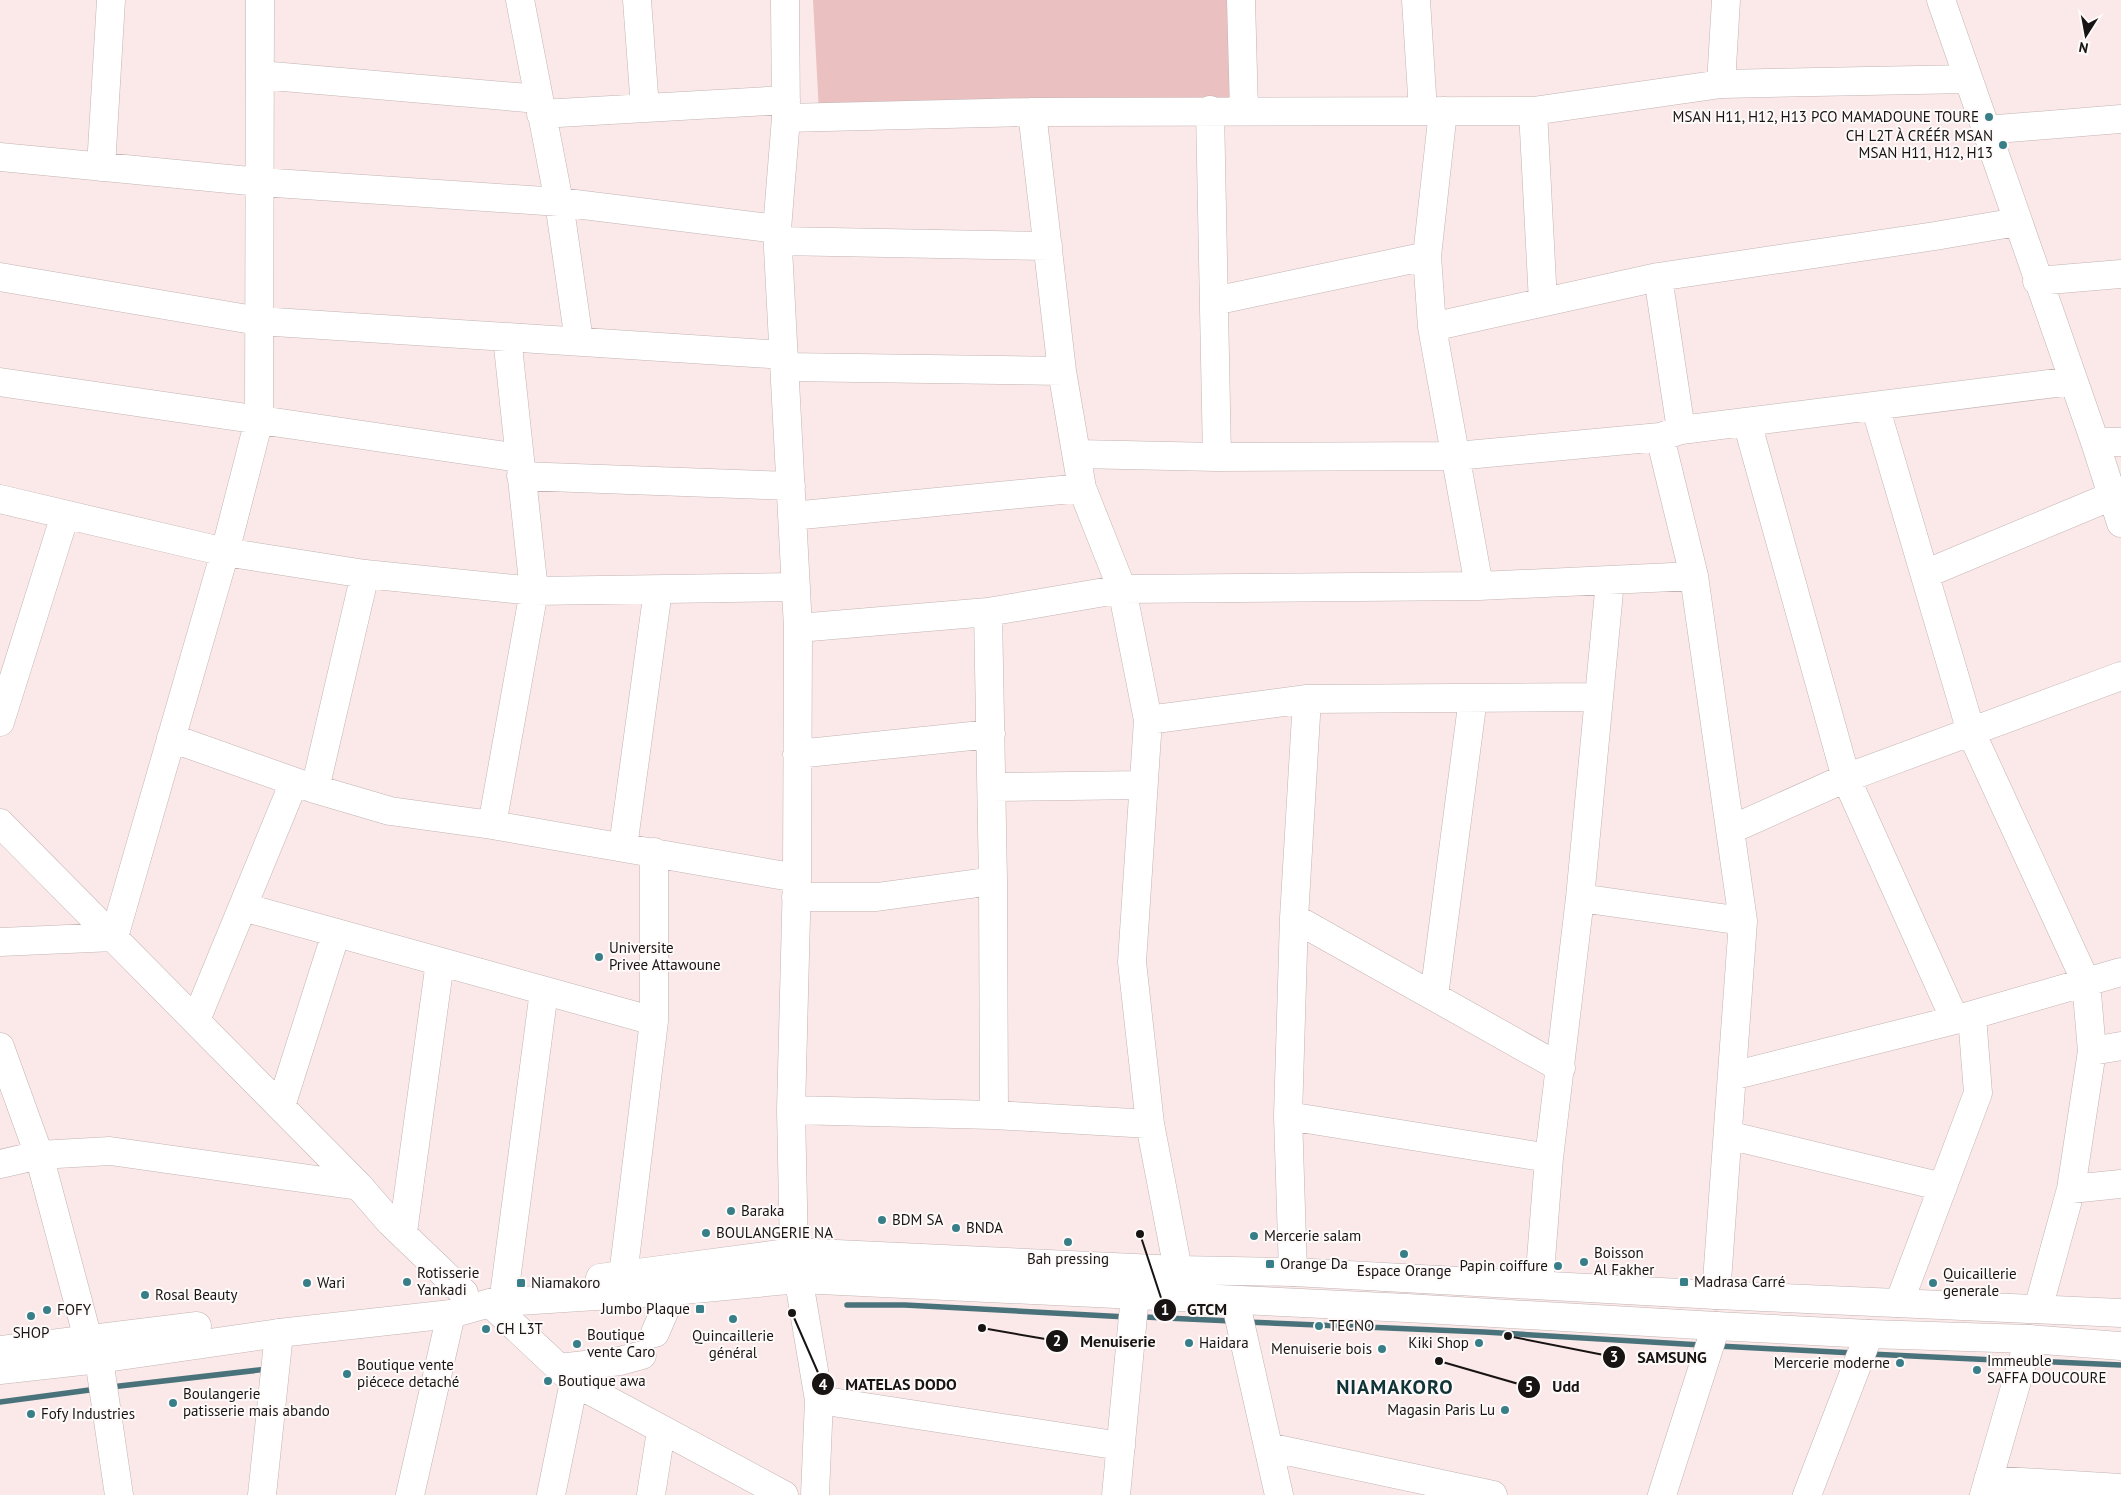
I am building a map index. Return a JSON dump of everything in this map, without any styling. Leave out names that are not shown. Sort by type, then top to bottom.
[{"type":"street","points":[[101,167],[111,0]]},
{"type":"street","points":[[114,937],[225,552],[259,420],[260,0]]},
{"type":"street","points":[[520,0],[559,202],[579,342]]},
{"type":"street","points":[[638,0],[645,108]]},
{"type":"street","points":[[785,0],[786,109],[778,235],[798,628],[796,888],[791,1110],[794,1252],[819,1400],[815,1495]]},
{"type":"street","points":[[1241,0],[1244,110]]},
{"type":"street","points":[[1416,0],[1433,111],[1427,256],[1432,327],[1479,586]]},
{"type":"street","points":[[1722,84],[1726,0]]},
{"type":"street","points":[[1941,0],[2072,381],[2108,442],[2112,496],[2121,523]]},
{"type":"street","points":[[260,75],[540,107],[1032,112],[1210,110],[1533,112],[1722,84],[1968,79]]},
{"type":"street","points":[[1210,110],[1217,457]]},
{"type":"street","points":[[1032,112],[1062,371],[1082,488],[1122,589],[1148,720],[1132,962],[1150,1124],[1178,1270]]},
{"type":"street","points":[[1533,112],[1543,302]]},
{"type":"street","points":[[1986,130],[2121,119]]},
{"type":"street","points":[[0,157],[260,182],[559,202],[778,235],[1048,246]]},
{"type":"street","points":[[1432,327],[1658,276],[1935,236],[2017,222]]},
{"type":"street","points":[[1214,301],[1427,256]]},
{"type":"street","points":[[2038,281],[2121,274]]},
{"type":"street","points":[[1658,276],[1671,433],[1694,576],[1743,920],[1716,1295]]},
{"type":"street","points":[[0,277],[259,321],[579,342],[784,361],[1062,371]]},
{"type":"street","points":[[492,825],[534,591],[506,337]]},
{"type":"street","points":[[1077,454],[1217,457],[1456,456],[1671,433],[2072,381]]},
{"type":"street","points":[[0,382],[259,420],[521,467],[791,486]]},
{"type":"street","points":[[1875,406],[1971,732],[2086,982],[2092,1051],[2071,1189],[2038,1309]]},
{"type":"street","points":[[1747,422],[1846,778],[1963,1018],[1978,1093],[1899,1303]]},
{"type":"street","points":[[792,516],[1082,488]]},
{"type":"street","points":[[1925,574],[2112,496]]},
{"type":"street","points":[[0,499],[225,552],[365,574],[534,591],[796,587]]},
{"type":"street","points":[[0,722],[65,515]]},
{"type":"street","points":[[196,1020],[243,907],[305,786],[365,574]]},
{"type":"street","points":[[798,628],[988,612],[1122,589],[1479,586],[1694,576]]},
{"type":"street","points":[[1539,1285],[1549,1158],[1580,898],[1610,581]]},
{"type":"street","points":[[622,847],[658,590]]},
{"type":"street","points":[[988,612],[994,881],[994,1115]]},
{"type":"street","points":[[1730,830],[1846,778],[2121,676]]},
{"type":"street","points":[[1148,720],[1307,699],[1598,697]]},
{"type":"street","points":[[1434,996],[1474,698]]},
{"type":"street","points":[[1293,1272],[1288,1116],[1294,918],[1307,699]]},
{"type":"street","points":[[797,754],[991,734]]},
{"type":"street","points":[[171,738],[305,786],[390,811],[492,825],[654,852],[796,888],[876,896],[994,881]]},
{"type":"street","points":[[992,787],[1143,785]]},
{"type":"street","points":[[0,823],[281,1106],[390,1222],[403,1232],[457,1304]]},
{"type":"street","points":[[623,1276],[654,1021],[654,852]]},
{"type":"street","points":[[1580,898],[1743,920]]},
{"type":"street","points":[[243,907],[654,1021]]},
{"type":"street","points":[[1294,918],[1561,1068]]},
{"type":"street","points":[[281,1106],[336,933]]},
{"type":"street","points":[[0,942],[114,937]]},
{"type":"street","points":[[403,1232],[440,962]]},
{"type":"street","points":[[1732,1076],[1963,1018],[2121,972]]},
{"type":"street","points":[[544,991],[497,1295],[567,1375],[661,1431],[784,1495]]},
{"type":"street","points":[[2092,1051],[2121,1046]]},
{"type":"street","points":[[0,1047],[38,1155],[94,1349],[120,1495]]},
{"type":"street","points":[[791,1110],[994,1115],[1150,1124]]},
{"type":"street","points":[[1288,1116],[1549,1158]]},
{"type":"street","points":[[1728,1135],[1943,1187]]},
{"type":"street","points":[[0,1164],[38,1155],[110,1151],[358,1186]]},
{"type":"street","points":[[2071,1189],[2121,1184]]},
{"type":"street","points":[[0,1350],[94,1349],[278,1333],[457,1304],[497,1295],[794,1252],[1178,1270],[1293,1272],[1716,1295],[2121,1313]]},
{"type":"street","points":[[497,1295],[674,1291],[799,1279],[1869,1334],[2029,1339],[2121,1346]]},
{"type":"street","points":[[567,1375],[620,1361],[648,1344],[674,1291]]},
{"type":"street","points":[[1116,1495],[1135,1295]]},
{"type":"street","points":[[1235,1300],[1279,1495]]},
{"type":"street","points":[[0,1370],[94,1349],[457,1304]]},
{"type":"street","points":[[410,1495],[457,1304]]},
{"type":"street","points":[[1662,1495],[1716,1326]]},
{"type":"street","points":[[262,1495],[278,1333]]},
{"type":"street","points":[[1807,1495],[1869,1334]]},
{"type":"street","points":[[2029,1339],[1986,1488],[2121,1488]]},
{"type":"street","points":[[550,1495],[567,1375]]},
{"type":"street","points":[[819,1400],[1121,1446]]},
{"type":"street","points":[[651,1495],[661,1431]]},
{"type":"street","points":[[1268,1447],[1493,1495]]},
{"type":"shaded area","points":[[813,0],[1237,0],[1240,99],[819,112]]},
{"type":"waterway","points":[[847,1305],[905,1305],[1127,1317]]},
{"type":"waterway","points":[[1144,1317],[1232,1321]]},
{"type":"waterway","points":[[1246,1322],[1484,1332],[1701,1345]]},
{"type":"waterway","points":[[1718,1346],[1854,1353]]},
{"type":"waterway","points":[[1870,1354],[2016,1361]]},
{"type":"waterway","points":[[2030,1361],[2121,1365]]},
{"type":"waterway","points":[[111,1387],[268,1369]]},
{"type":"waterway","points":[[0,1402],[97,1389]]},
{"type":"place","name":"MSAN H11, H12, H13 PCO MAMADOUNE TOURE","points":[[1989,117]]},
{"type":"place","name":"CH L2T À CRÉÉR MSAN MSAN H11, H12, H13","points":[[2003,145]]},
{"type":"place","name":"Universite Privee Attawoune","points":[[599,957]]},
{"type":"place","name":"Baraka","points":[[731,1211]]},
{"type":"place","name":"BDM SA","points":[[882,1220]]},
{"type":"place","name":"BNDA","points":[[956,1228]]},
{"type":"place","name":"BOULANGERIE NA","points":[[706,1233]]},
{"type":"place","name":"GTCM","points":[[1140,1234]]},
{"type":"place","name":"Mercerie salam","points":[[1254,1236]]},
{"type":"place","name":"Bah pressing","points":[[1068,1242]]},
{"type":"place","name":"Espace Orange","points":[[1404,1254]]},
{"type":"place","name":"Boisson Al Fakher","points":[[1584,1262]]},
{"type":"place","name":"Orange Da","points":[[1270,1264]]},
{"type":"place","name":"Papin coiffure","points":[[1558,1266]]},
{"type":"place","name":"Rotisserie Yankadi","points":[[407,1282]]},
{"type":"place","name":"Madrasa Carré","points":[[1684,1282]]},
{"type":"place","name":"Wari","points":[[307,1283]]},
{"type":"place","name":"Niamakoro","points":[[521,1283]]},
{"type":"place","name":"Quicaillerie generale","points":[[1933,1283]]},
{"type":"place","name":"Rosal Beauty","points":[[145,1295]]},
{"type":"place","name":"Jumbo Plaque","points":[[700,1309]]},
{"type":"place","name":"FOFY","points":[[47,1310]]},
{"type":"place","name":"MATELAS DODO","points":[[792,1313]]},
{"type":"place","name":"SHOP","points":[[31,1316]]},
{"type":"place","name":"Quincaillerie général","points":[[733,1319]]},
{"type":"place","name":"TECNO","points":[[1319,1326]]},
{"type":"place","name":"Menuiserie","points":[[982,1328]]},
{"type":"place","name":"CH L3T","points":[[486,1329]]},
{"type":"place","name":"SAMSUNG","points":[[1508,1336]]},
{"type":"place","name":"Haidara","points":[[1189,1343]]},
{"type":"place","name":"Kiki Shop","points":[[1479,1343]]},
{"type":"place","name":"Boutique vente Caro","points":[[577,1344]]},
{"type":"place","name":"Menuiserie bois","points":[[1382,1349]]},
{"type":"place","name":"Udd","points":[[1439,1361]]},
{"type":"place","name":"Mercerie moderne","points":[[1900,1363]]},
{"type":"place","name":"Immeuble SAFFA DOUCOURE","points":[[1977,1370]]},
{"type":"place","name":"Boutique vente piécece detaché","points":[[347,1374]]},
{"type":"place","name":"Boutique awa","points":[[548,1381]]},
{"type":"place","name":"Boulangerie patisserie mais abando","points":[[173,1403]]},
{"type":"place","name":"Magasin Paris Lu","points":[[1505,1410]]},
{"type":"place","name":"Fofy Industries","points":[[31,1414]]},
{"type":"district","name":"NIAMAKORO","points":[[1395,1387]]}]
